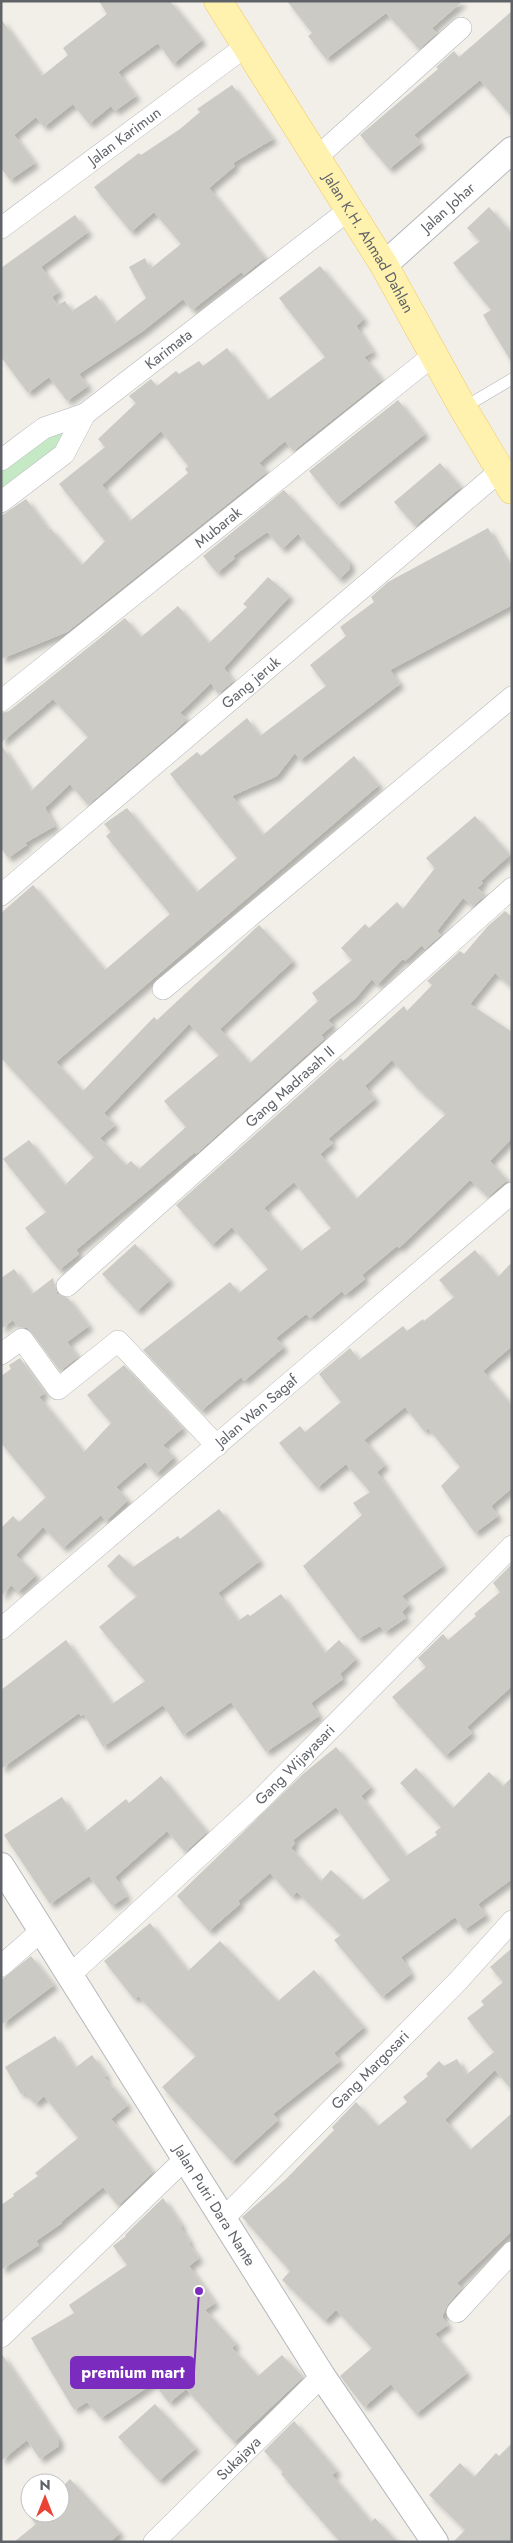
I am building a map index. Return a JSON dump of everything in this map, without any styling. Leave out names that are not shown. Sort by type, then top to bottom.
[{"type":"main road","name":"Jalan K.H. Ahmad Dahlan","points":[[218,1],[384,265],[435,354],[462,408],[506,480]]},
{"type":"street","points":[[316,158],[461,28]]},
{"type":"street","name":"Jalan Karimun","points":[[1,228],[246,46]]},
{"type":"street","name":"Jalan Johar","points":[[384,265],[510,156]]},
{"type":"street","name":"Karimata","points":[[1,502],[64,454],[85,414],[350,210]]},
{"type":"street","name":"Mubarak","points":[[1,701],[435,354]]},
{"type":"street","points":[[1,460],[44,428],[85,414]]},
{"type":"street","name":"Gang jeruk","points":[[1,895],[506,480]]},
{"type":"street","points":[[163,989],[512,697]]},
{"type":"street","name":"Gang Madrasah II","points":[[67,1286],[512,888]]},
{"type":"street","name":"Jalan Wan Sagaf","points":[[1,1629],[218,1446],[512,1193]]},
{"type":"street","points":[[1,1354],[22,1339],[58,1389],[118,1341],[218,1446]]},
{"type":"street","name":"Gang Wijayasari","points":[[70,1975],[257,1803],[512,1546]]},
{"type":"street","name":"Jalan Putri Dara Nante","points":[[1,1866],[322,2376],[431,2540]]},
{"type":"street","name":"Gang Margosari","points":[[224,2218],[458,1981],[512,1921]]},
{"type":"street","points":[[1,1966],[42,1931]]},
{"type":"street","points":[[1,2337],[185,2159]]},
{"type":"street","points":[[457,2312],[512,2252]]},
{"type":"street","name":"Sukajaya","points":[[154,2542],[322,2376]]},
{"type":"lane","points":[[462,408],[512,379]]},
{"type":"green space","points":[[64,430],[55,451],[1,494],[1,468],[43,436]]},
{"type":"building","points":[[99,1],[170,1],[202,40],[173,64],[158,43],[118,72],[136,96],[115,111],[111,106],[89,124],[73,104],[44,127],[36,117],[14,135],[35,163],[10,180],[1,168],[1,19],[42,76],[68,55],[63,48],[107,14]]},
{"type":"building","points":[[287,1],[463,1],[432,28],[437,33],[419,49],[386,13],[326,59],[308,36],[312,33]]},
{"type":"building","points":[[512,11],[512,117],[480,80],[414,135],[421,143],[389,169],[360,135],[438,69],[436,67],[454,51],[459,57]]},
{"type":"building","points":[[232,85],[273,139],[233,163],[235,166],[209,188],[265,258],[244,275],[241,272],[192,310],[183,299],[143,331],[79,374],[88,386],[67,401],[49,377],[28,393],[1,357],[1,268],[75,215],[88,232],[41,267],[59,292],[52,297],[57,305],[65,301],[72,311],[96,295],[115,323],[146,298],[129,267],[145,258],[150,269],[181,244],[154,212],[131,232],[94,187],[139,153],[141,155],[180,129],[200,112],[197,109]]},
{"type":"building","points":[[489,207],[512,234],[512,363],[483,315],[491,310],[453,263],[480,241],[467,228]]},
{"type":"building","points":[[320,266],[364,319],[356,326],[373,352],[364,357],[382,380],[293,451],[285,441],[259,463],[267,472],[67,632],[1,659],[1,516],[26,499],[49,530],[50,528],[82,565],[105,541],[59,484],[105,447],[98,439],[136,403],[129,396],[151,379],[157,386],[176,371],[179,374],[199,361],[203,366],[227,348],[268,400],[325,357],[279,298]],"holes":[[[161,431],[188,466],[185,469],[188,473],[130,521],[102,485]]]},
{"type":"building","points":[[398,400],[425,434],[337,505],[309,471]]},
{"type":"building","points":[[440,463],[461,487],[415,526],[394,502]]},
{"type":"building","points":[[284,490],[350,562],[350,569],[339,579],[298,534],[282,549],[267,532],[233,556],[235,558],[217,573],[203,556]]},
{"type":"building","points":[[488,528],[512,571],[512,605],[390,670],[400,684],[300,760],[295,753],[277,776],[232,796],[263,835],[354,756],[379,785],[56,1062],[83,1091],[154,1017],[157,1020],[259,925],[293,961],[220,1029],[250,1063],[318,1001],[312,993],[352,960],[341,948],[365,924],[369,928],[397,902],[403,909],[435,868],[426,858],[475,816],[510,855],[481,881],[483,883],[477,888],[486,895],[473,906],[463,898],[437,931],[441,935],[425,949],[422,945],[405,961],[403,959],[377,985],[372,979],[355,999],[328,1020],[333,1025],[321,1035],[324,1039],[196,1154],[195,1152],[76,1250],[79,1254],[59,1270],[25,1228],[46,1212],[3,1159],[29,1140],[65,1185],[94,1157],[1,1058],[1,913],[33,885],[105,970],[170,914],[106,836],[111,832],[104,824],[127,808],[197,892],[237,858],[170,774],[197,752],[201,756],[247,718],[260,736],[326,686],[310,665],[346,636],[340,627],[374,602],[371,597],[388,582]],"holes":[[[189,1024],[219,1055],[164,1101],[186,1127],[139,1169],[131,1161],[126,1165],[100,1138],[115,1125],[104,1113]]]},
{"type":"building","points":[[268,577],[290,596],[224,668],[233,681],[218,694],[211,683],[180,713],[187,719],[176,730],[88,805],[70,784],[45,808],[55,826],[25,843],[27,845],[8,858],[1,848],[1,744],[31,791],[88,737],[53,699],[1,743],[1,713],[9,711],[125,618],[141,637],[178,606],[209,643],[247,607],[243,604]]},
{"type":"building","points":[[505,911],[512,917],[512,987],[495,973],[470,1004],[512,1032],[512,1138],[490,1161],[507,1180],[488,1197],[470,1180],[399,1248],[397,1246],[362,1275],[365,1279],[345,1295],[342,1291],[310,1318],[306,1314],[276,1338],[284,1347],[244,1381],[241,1377],[201,1411],[143,1350],[230,1282],[239,1293],[268,1269],[232,1227],[212,1245],[176,1205],[341,1058],[343,1061],[404,1006],[407,1011],[432,985],[427,981],[460,951],[464,954],[488,926]],"holes":[[[392,1060],[416,1087],[446,1114],[356,1199],[320,1154],[333,1143],[328,1139],[375,1099],[365,1086]],[[294,1182],[331,1228],[301,1251],[264,1208]]]},
{"type":"building","points":[[135,1244],[170,1280],[137,1311],[102,1274]]},
{"type":"building","points":[[475,1250],[498,1277],[512,1262],[512,1346],[483,1371],[512,1406],[512,1488],[491,1506],[498,1516],[475,1533],[441,1486],[460,1467],[428,1428],[424,1431],[405,1407],[364,1440],[385,1465],[377,1472],[443,1566],[402,1596],[409,1605],[402,1612],[406,1618],[385,1632],[380,1626],[358,1639],[303,1566],[362,1515],[353,1503],[370,1492],[346,1464],[317,1488],[279,1443],[300,1426],[305,1432],[341,1402],[319,1374],[350,1348],[359,1360],[403,1326],[407,1331],[423,1319],[424,1321],[454,1297],[439,1280]]},
{"type":"building","points":[[14,1269],[32,1294],[53,1278],[57,1294],[68,1298],[89,1326],[67,1342],[78,1357],[60,1371],[28,1328],[18,1327],[13,1320],[1,1329],[1,1278]]},
{"type":"building","points":[[20,1358],[45,1393],[39,1397],[84,1452],[111,1423],[87,1395],[124,1365],[183,1428],[163,1445],[174,1457],[156,1474],[145,1462],[116,1487],[128,1500],[106,1521],[101,1515],[63,1548],[43,1527],[16,1555],[36,1575],[18,1592],[11,1585],[1,1597],[1,1528],[13,1516],[19,1522],[46,1497],[1,1443],[1,1376],[11,1369],[9,1365]]},
{"type":"building","points":[[219,1509],[260,1561],[218,1593],[238,1621],[248,1614],[250,1616],[281,1594],[325,1653],[339,1640],[356,1659],[340,1674],[343,1679],[311,1703],[319,1716],[266,1752],[231,1702],[183,1735],[163,1705],[103,1747],[84,1714],[81,1716],[79,1713],[1,1769],[1,1690],[66,1640],[112,1704],[145,1681],[99,1627],[137,1596],[107,1566],[119,1554],[133,1567],[178,1536],[180,1539]]},
{"type":"building","points":[[512,1564],[512,1686],[467,1727],[472,1733],[445,1756],[392,1697],[426,1667],[418,1658],[443,1634],[448,1640],[500,1592],[493,1583]]},
{"type":"building","points":[[336,1747],[371,1787],[361,1796],[406,1856],[437,1835],[435,1832],[441,1827],[400,1783],[416,1768],[453,1808],[489,1772],[503,1786],[512,1777],[512,1879],[478,1904],[486,1915],[464,1930],[455,1917],[401,1957],[411,1974],[382,1997],[334,1940],[341,1935],[297,1892],[292,1897],[270,1873],[238,1901],[240,1904],[209,1931],[177,1896],[304,1773]],"holes":[[[336,1807],[390,1880],[363,1900],[331,1870],[321,1881],[291,1848],[295,1843],[293,1840]]]},
{"type":"building","points":[[161,1776],[207,1832],[185,1852],[167,1831],[115,1877],[127,1896],[112,1906],[89,1876],[50,1904],[4,1835],[62,1797],[85,1832],[126,1799],[129,1803]]},
{"type":"building","points":[[150,1923],[188,1971],[220,1941],[278,2001],[314,1970],[364,2027],[334,2053],[340,2061],[273,2114],[278,2120],[232,2162],[162,2087],[196,2056],[138,1996],[134,1999],[104,1961]]},
{"type":"building","points":[[512,1948],[512,2090],[495,2070],[445,2120],[470,2150],[512,2113],[512,2231],[457,2283],[462,2288],[448,2304],[442,2317],[448,2325],[435,2334],[467,2373],[416,2414],[391,2384],[364,2407],[340,2376],[372,2348],[336,2310],[325,2321],[282,2280],[290,2271],[242,2217],[286,2179],[334,2130],[332,2127],[356,2102],[378,2126],[407,2102],[403,2097],[428,2076],[426,2074],[439,2061],[444,2066],[457,2059],[466,2075],[494,2052],[467,2018],[484,2005],[481,2001],[503,1982],[490,1967]]},
{"type":"building","points":[[31,1956],[54,1985],[1,2025],[1,1980]]},
{"type":"building","points":[[55,2036],[75,2068],[92,2055],[107,2076],[104,2077],[128,2105],[111,2119],[153,2172],[118,2206],[103,2187],[62,2223],[36,2241],[39,2245],[1,2270],[1,2205],[38,2176],[35,2173],[78,2138],[44,2096],[36,2104],[24,2092],[21,2094],[5,2067]]},
{"type":"building","points":[[163,2198],[182,2226],[180,2227],[190,2242],[188,2243],[199,2258],[189,2266],[215,2303],[205,2310],[236,2344],[232,2348],[258,2376],[282,2355],[303,2377],[234,2442],[186,2389],[169,2403],[154,2383],[101,2418],[87,2402],[74,2410],[31,2338],[74,2313],[69,2305],[127,2265],[113,2246],[126,2236]]},
{"type":"building","points":[[1,2353],[59,2439],[59,2446],[40,2459],[27,2440],[1,2461]]},
{"type":"building","points":[[155,2404],[196,2448],[159,2481],[118,2437]]},
{"type":"building","points":[[294,2421],[337,2471],[332,2475],[371,2522],[375,2518],[397,2542],[340,2542],[281,2474],[283,2472],[264,2451]]},
{"type":"building","points":[[512,2443],[512,2542],[453,2542],[465,2530],[429,2495],[460,2463],[474,2477],[496,2453],[499,2456]]},
{"type":"building","points":[[70,2479],[120,2533],[110,2542],[14,2542],[36,2524],[70,2523]]},
{"type":"place","name":"premium mart","points":[[199,2291]]}]
